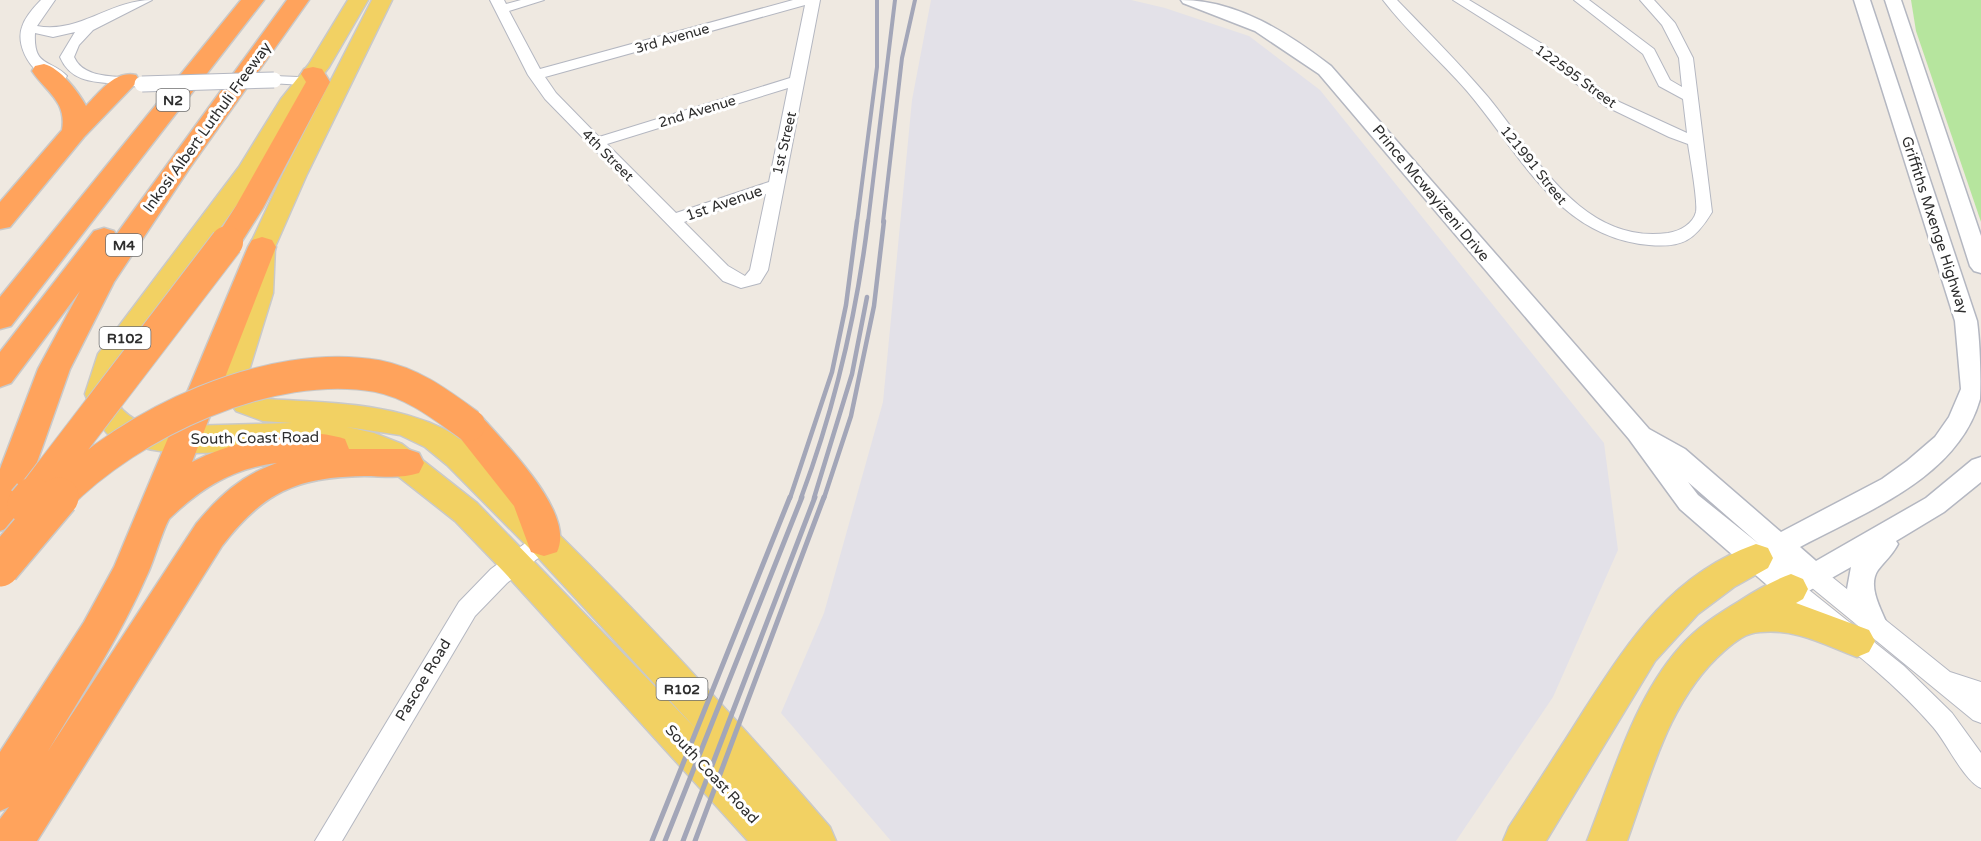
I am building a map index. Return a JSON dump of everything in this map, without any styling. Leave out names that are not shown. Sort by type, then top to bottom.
[{"type":"highway","name":"N2","points":[[0,318],[253,0]]},
{"type":"highway","name":"N2","points":[[0,375],[284,0]]},
{"type":"highway","name":"Inkosi Albert Luthuli Freeway","points":[[0,516],[54,369],[100,279],[173,173],[298,0]]},
{"type":"highway","points":[[44,71],[75,105],[78,115],[75,131]]},
{"type":"highway","points":[[0,539],[227,242],[312,79]]},
{"type":"highway","points":[[0,220],[75,131],[130,84]]},
{"type":"highway","points":[[0,295],[94,199]]},
{"type":"highway","points":[[0,790],[98,634],[130,573],[185,440],[220,345],[262,247]]},
{"type":"highway","points":[[0,567],[48,508],[104,458],[173,416],[242,388],[298,377],[337,374],[369,375],[404,383],[425,391],[456,412],[470,425],[525,496],[540,520],[544,541]]},
{"type":"highway","points":[[156,513],[186,482],[209,467],[244,454],[298,447],[399,458]]},
{"type":"highway","points":[[11,841],[62,766],[209,535],[232,505],[270,478],[310,466],[399,458]]},
{"type":"highway","points":[[0,823],[78,691],[98,634]]},
{"type":"main road","name":"South Coast Road","points":[[358,0],[312,79],[262,247],[260,292],[234,374],[236,388],[246,403],[272,411],[368,417],[406,425],[436,439],[458,456],[544,541],[730,739],[816,841]]},
{"type":"main road","name":"South Coast Road","points":[[382,0],[292,99],[249,170],[206,232],[117,347],[104,373],[100,394],[112,418],[125,431],[153,439],[185,440],[267,435],[332,436],[374,445],[399,458],[466,512],[516,562],[775,841]]},
{"type":"main road","points":[[1522,841],[1643,650],[1686,603],[1722,577],[1767,552]]},
{"type":"main road","points":[[1606,841],[1666,693],[1693,657],[1737,621],[1803,582]]},
{"type":"main road","points":[[1737,621],[1763,615],[1789,616],[1865,632]]},
{"type":"main road","points":[[730,739],[805,813],[829,841]]},
{"type":"street","points":[[48,0],[35,14],[28,28],[28,46],[33,58],[44,71],[79,82],[130,84],[312,79]]},
{"type":"street","points":[[28,28],[53,33],[91,24],[145,0]]},
{"type":"street","points":[[499,5],[537,0]]},
{"type":"street","name":"3rd Avenue","points":[[535,75],[811,0]]},
{"type":"street","name":"1st Street","points":[[748,282],[754,279],[759,270],[774,186],[799,80],[811,0]]},
{"type":"street","name":"Prince Mcwayizeni Drive","points":[[1189,0],[1227,11],[1265,28],[1298,48],[1325,70],[1638,432],[1689,502],[1767,552],[1803,582]]},
{"type":"street","name":"121991 Street","points":[[1390,0],[1485,103],[1563,202],[1596,226],[1647,240],[1664,239],[1693,230],[1704,212],[1688,69],[1682,48],[1668,23],[1647,0]]},
{"type":"street","name":"122595 Street","points":[[1461,0],[1539,48],[1610,103],[1674,134],[1696,141]]},
{"type":"street","points":[[1581,0],[1648,52],[1664,83],[1690,97]]},
{"type":"street","name":"Griffiths Mxenge Highway","points":[[1767,552],[1891,486],[1916,468],[1944,444],[1959,422],[1973,389],[1966,321],[1862,0]]},
{"type":"street","name":"Griffiths Mxenge Highway","points":[[1893,0],[1900,27],[1981,266]]},
{"type":"street","name":"4th Street","points":[[499,5],[535,75],[559,107],[731,278],[739,282],[748,282]]},
{"type":"street","points":[[91,24],[70,46],[67,57],[69,63],[74,69],[89,76],[130,84]]},
{"type":"street","name":"2nd Avenue","points":[[595,143],[799,80]]},
{"type":"street","name":"1st Avenue","points":[[673,220],[703,208],[774,186]]},
{"type":"street","points":[[1981,467],[1955,491],[1803,582],[1865,632],[1939,677],[1981,712]]},
{"type":"street","points":[[1910,520],[1865,564],[1860,574],[1865,632],[1972,758],[1981,776]]},
{"type":"street","name":"Pascoe Road","points":[[328,841],[467,609],[516,562],[544,541]]},
{"type":"street","points":[[1939,677],[1981,693]]},
{"type":"shaded area","points":[[931,0],[1131,0],[1165,8],[1249,36],[1320,90],[1604,443],[1618,550],[1553,697],[1456,841],[891,841],[781,713],[824,613],[883,402],[912,100]]},
{"type":"green space","points":[[1911,0],[1981,0],[1981,222],[1916,31]]},
{"type":"railway","points":[[857,222],[877,67],[877,0]]},
{"type":"railway","points":[[868,222],[895,0]]},
{"type":"railway","points":[[883,222],[902,58],[915,0]]},
{"type":"railway","points":[[790,498],[832,372],[846,305],[857,221]]},
{"type":"railway","points":[[801,498],[824,430],[843,362],[868,221]]},
{"type":"railway","points":[[824,498],[851,416],[874,306],[884,221]]},
{"type":"railway","points":[[814,498],[852,374],[867,297]]},
{"type":"railway","points":[[652,841],[790,497]]},
{"type":"railway","points":[[665,841],[802,497]]},
{"type":"railway","points":[[683,841],[815,497]]},
{"type":"railway","points":[[695,841],[824,497]]}]
